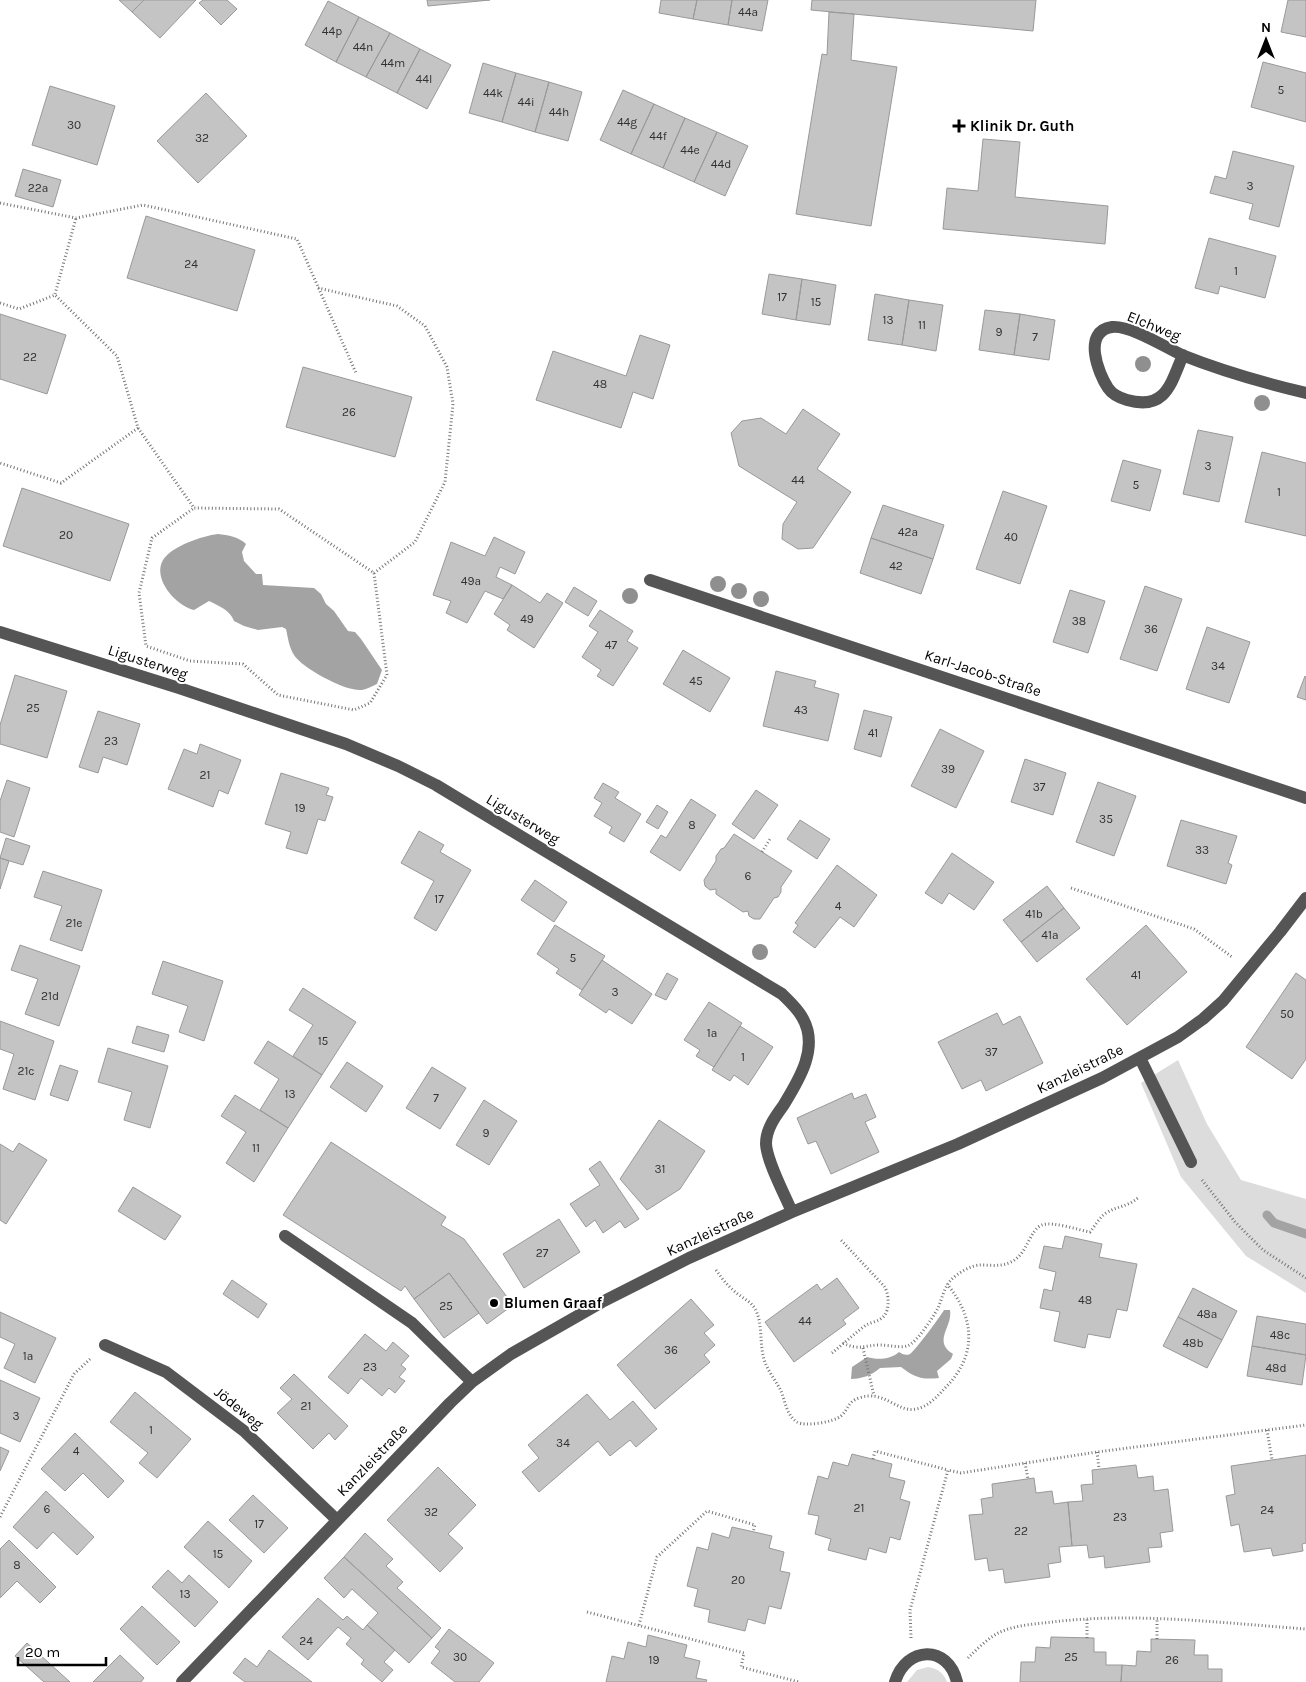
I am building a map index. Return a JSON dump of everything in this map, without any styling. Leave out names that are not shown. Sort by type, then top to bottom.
[{"type":"street","name":"Elchweg","points":[[1183,355],[1168,391],[1161,398],[1138,402],[1126,400],[1108,388],[1094,352],[1096,341],[1101,331],[1112,327],[1126,328],[1183,355],[1262,382],[1306,393]]},
{"type":"street","name":"Karl-Jacob-Straße","points":[[650,580],[1306,798]]},
{"type":"street","name":"Ligusterweg","points":[[0,632],[179,688],[337,741],[398,766],[436,785],[782,994],[803,1017],[809,1040],[808,1056],[803,1070],[772,1123],[767,1134],[766,1144],[768,1156],[792,1212]]},
{"type":"street","name":"Kanzleistraße","points":[[182,1682],[472,1382],[511,1354],[602,1302],[689,1258],[792,1212],[958,1144],[1102,1078],[1178,1037],[1203,1019],[1223,1001],[1306,898]]},
{"type":"street","points":[[1140,1058],[1190,1162]]},
{"type":"street","points":[[285,1236],[412,1324],[472,1382]]},
{"type":"street","name":"Jödeweg","points":[[105,1345],[166,1372],[244,1431],[337,1520]]},
{"type":"street","points":[[895,1682],[904,1664],[912,1658],[924,1654],[933,1654],[942,1658],[950,1664],[956,1677]]},
{"type":"path","points":[[0,203],[76,218],[143,205],[297,239],[356,373]]},
{"type":"path","points":[[55,295],[76,218]]},
{"type":"path","points":[[318,287],[397,306],[425,326],[447,367],[453,404],[445,482],[415,542],[374,573]]},
{"type":"path","points":[[0,302],[20,309],[55,295]]},
{"type":"path","points":[[55,295],[117,356],[138,428],[194,508]]},
{"type":"path","points":[[0,463],[61,483],[138,428]]},
{"type":"path","points":[[194,508],[279,509],[374,573],[387,675],[370,703],[354,710],[278,695],[243,664],[190,661],[146,646],[139,593],[152,538],[194,508]]},
{"type":"path","points":[[762,852],[770,839]]},
{"type":"path","points":[[1071,888],[1194,929],[1249,970]]},
{"type":"path","points":[[1190,1162],[1211,1193],[1235,1222],[1263,1250],[1306,1278]]},
{"type":"path","points":[[844,1343],[851,1347],[863,1348],[875,1345],[907,1346],[914,1342],[938,1308],[952,1278],[971,1266],[1010,1263],[1018,1258],[1026,1249],[1034,1231],[1041,1225],[1057,1224],[1090,1232],[1106,1213],[1132,1204],[1139,1197]]},
{"type":"path","points":[[832,1353],[868,1324],[883,1318],[886,1312],[888,1296],[884,1286],[840,1239]]},
{"type":"path","points":[[713,1264],[722,1280],[750,1302],[757,1313],[763,1356],[781,1391],[783,1402],[797,1422],[806,1424],[831,1421],[841,1416],[851,1401],[866,1396],[883,1398],[900,1407],[911,1410],[919,1409],[940,1394],[963,1366],[968,1354],[969,1341],[963,1308],[948,1284]]},
{"type":"path","points":[[0,1517],[74,1374],[105,1345]]},
{"type":"path","points":[[863,1348],[874,1396]]},
{"type":"path","points":[[873,1459],[875,1451],[961,1473],[1097,1452],[1306,1425]]},
{"type":"path","points":[[1267,1430],[1272,1460]]},
{"type":"path","points":[[1097,1452],[1099,1469]]},
{"type":"path","points":[[1025,1463],[1028,1479]]},
{"type":"path","points":[[912,1658],[910,1610],[948,1470]]},
{"type":"path","points":[[639,1625],[657,1557],[707,1511],[755,1525],[753,1532]]},
{"type":"path","points":[[587,1612],[744,1653],[741,1667],[799,1682]]},
{"type":"path","points":[[1087,1618],[1087,1638]]},
{"type":"path","points":[[956,1677],[979,1646],[1000,1632],[1022,1626],[1087,1618],[1157,1619],[1306,1629]]},
{"type":"path","points":[[1156,1639],[1157,1619]]},
{"type":"path","points":[[668,1640],[670,1634]]},
{"type":"shaded area","points":[[218,534],[237,538],[246,544],[242,552],[244,561],[256,574],[262,574],[263,585],[314,588],[321,594],[326,604],[334,611],[348,631],[355,632],[361,639],[382,670],[377,684],[362,690],[355,690],[315,672],[294,655],[286,629],[282,627],[258,630],[234,621],[227,611],[209,601],[194,610],[173,597],[163,583],[160,567],[163,560],[180,546],[196,539]]},
{"type":"shaded area","points":[[1178,1060],[1207,1124],[1241,1180],[1306,1199],[1306,1293],[1246,1256],[1181,1177],[1141,1083]]},
{"type":"shaded area","points":[[944,1310],[950,1310],[950,1316],[944,1344],[953,1354],[951,1359],[937,1371],[939,1378],[927,1379],[918,1377],[901,1367],[880,1368],[867,1376],[851,1379],[852,1367],[867,1357],[883,1359],[892,1357],[899,1352],[906,1355],[910,1354]]},
{"type":"shaded area","points":[[928,1667],[940,1672],[947,1682],[907,1682],[917,1670]]},
{"type":"building","points":[[119,0],[144,0],[132,12]]},
{"type":"building","points":[[144,0],[196,0],[160,38],[132,12]]},
{"type":"building","points":[[203,0],[227,0],[237,9],[221,25],[199,3]]},
{"type":"building","points":[[427,0],[490,0],[428,6]]},
{"type":"building","points":[[661,0],[697,0],[693,19],[659,13]]},
{"type":"building","points":[[697,0],[732,0],[728,25],[693,19]]},
{"type":"building","points":[[732,0],[768,0],[762,31],[728,25]]},
{"type":"building","points":[[812,0],[1036,0],[1033,31],[811,10]]},
{"type":"building","points":[[1288,0],[1306,0],[1306,37],[1281,32]]},
{"type":"building","points":[[328,1],[359,17],[336,62],[305,45]]},
{"type":"building","points":[[829,12],[854,14],[851,60],[897,67],[871,226],[796,214],[822,54],[827,55]]},
{"type":"building","points":[[359,17],[390,33],[366,77],[336,62]]},
{"type":"building","points":[[390,33],[420,49],[397,93],[366,77]]},
{"type":"building","points":[[420,49],[451,65],[427,109],[397,93]]},
{"type":"building","points":[[1263,62],[1306,73],[1306,122],[1251,107]]},
{"type":"building","points":[[483,63],[516,73],[502,122],[469,113]]},
{"type":"building","points":[[516,73],[549,82],[535,132],[502,122]]},
{"type":"building","points":[[549,82],[582,92],[568,141],[535,132]]},
{"type":"building","points":[[50,86],[115,106],[97,165],[32,145]]},
{"type":"building","points":[[623,90],[654,104],[631,154],[600,140]]},
{"type":"building","points":[[206,93],[247,136],[198,183],[157,141]]},
{"type":"building","points":[[654,104],[685,118],[663,168],[631,154]]},
{"type":"building","points":[[685,118],[717,132],[694,182],[663,168]]},
{"type":"building","points":[[717,132],[748,146],[725,196],[694,182]]},
{"type":"building","points":[[983,139],[1020,142],[1015,197],[1108,206],[1105,244],[943,229],[947,188],[978,191]]},
{"type":"building","points":[[1233,151],[1294,166],[1279,227],[1249,219],[1253,204],[1210,193],[1215,176],[1226,179]]},
{"type":"building","points":[[23,169],[61,180],[53,207],[15,196]]},
{"type":"building","points":[[146,216],[255,250],[237,311],[127,278]]},
{"type":"building","points":[[1209,238],[1276,256],[1265,298],[1220,286],[1218,294],[1195,288]]},
{"type":"building","points":[[769,274],[802,279],[796,320],[762,314]]},
{"type":"building","points":[[802,279],[836,285],[830,325],[796,320]]},
{"type":"building","points":[[875,294],[909,300],[902,345],[868,340]]},
{"type":"building","points":[[909,300],[943,305],[936,351],[902,345]]},
{"type":"building","points":[[985,310],[1020,314],[1014,355],[979,350]]},
{"type":"building","points":[[0,314],[66,335],[47,394],[0,379]]},
{"type":"building","points":[[1020,314],[1055,320],[1049,360],[1014,355]]},
{"type":"building","points":[[640,335],[670,345],[653,399],[633,392],[621,428],[536,400],[553,351],[626,376]]},
{"type":"building","points":[[303,367],[412,397],[395,457],[286,427]]},
{"type":"building","points":[[803,409],[840,434],[817,469],[851,492],[813,548],[798,549],[782,539],[783,524],[797,502],[739,466],[731,433],[742,421],[761,418],[786,434]]},
{"type":"building","points":[[1198,430],[1233,437],[1219,502],[1183,494]]},
{"type":"building","points":[[1262,452],[1306,463],[1306,536],[1245,522]]},
{"type":"building","points":[[1123,460],[1161,470],[1150,511],[1111,501]]},
{"type":"building","points":[[22,488],[129,524],[110,581],[3,546]]},
{"type":"building","points":[[1003,491],[1047,506],[1020,584],[976,569]]},
{"type":"building","points":[[883,505],[944,525],[933,559],[871,538]]},
{"type":"building","points":[[494,537],[525,552],[515,574],[500,567],[496,577],[512,585],[503,599],[485,591],[467,623],[446,613],[451,601],[433,595],[451,542],[485,556]]},
{"type":"building","points":[[871,538],[933,559],[921,594],[860,573]]},
{"type":"building","points":[[512,585],[540,603],[547,593],[563,603],[534,648],[507,630],[510,625],[494,614]]},
{"type":"building","points":[[1145,586],[1182,599],[1157,671],[1120,659]]},
{"type":"building","points":[[574,587],[597,601],[588,616],[565,602]]},
{"type":"building","points":[[1070,590],[1105,601],[1088,653],[1053,642]]},
{"type":"building","points":[[600,610],[633,631],[627,641],[638,648],[613,686],[597,676],[601,670],[582,657],[598,632],[589,626]]},
{"type":"building","points":[[1207,627],[1250,642],[1229,703],[1186,689]]},
{"type":"building","points":[[683,650],[730,678],[710,712],[663,684]]},
{"type":"building","points":[[776,671],[816,681],[814,687],[839,694],[828,741],[763,726]]},
{"type":"building","points":[[15,675],[67,691],[47,758],[0,744],[0,725]]},
{"type":"building","points":[[1306,677],[1306,700],[1297,697]]},
{"type":"building","points":[[864,710],[892,717],[881,757],[854,749]]},
{"type":"building","points":[[98,711],[140,724],[127,765],[103,757],[98,773],[79,767]]},
{"type":"building","points":[[940,729],[984,751],[956,808],[911,786]]},
{"type":"building","points":[[200,744],[241,760],[228,794],[219,790],[213,807],[168,789],[184,749],[197,754]]},
{"type":"building","points":[[1025,759],[1066,773],[1053,815],[1011,802]]},
{"type":"building","points":[[281,773],[329,788],[326,795],[333,797],[325,821],[318,819],[307,854],[286,848],[291,832],[265,824]]},
{"type":"building","points":[[7,780],[30,788],[14,837],[0,832],[0,801]]},
{"type":"building","points":[[1098,782],[1136,796],[1114,856],[1076,842]]},
{"type":"building","points":[[603,783],[619,792],[615,798],[641,814],[624,842],[609,833],[612,827],[594,816],[602,803],[594,798]]},
{"type":"building","points":[[756,790],[778,805],[754,839],[732,824]]},
{"type":"building","points":[[691,799],[716,815],[680,871],[650,852],[661,835],[666,838]]},
{"type":"building","points":[[657,805],[668,812],[658,829],[646,822]]},
{"type":"building","points":[[800,820],[830,839],[817,859],[787,839]]},
{"type":"building","points":[[1181,820],[1237,836],[1228,863],[1232,865],[1226,884],[1167,866]]},
{"type":"building","points":[[419,831],[444,845],[440,852],[471,870],[436,931],[414,918],[434,881],[401,863]]},
{"type":"building","points":[[734,834],[792,871],[781,887],[778,897],[774,898],[760,919],[754,919],[749,916],[748,911],[743,912],[716,894],[716,889],[710,890],[705,886],[704,880],[716,861],[716,856]]},
{"type":"building","points":[[6,838],[30,846],[23,865],[0,858]]},
{"type":"building","points":[[952,853],[994,882],[974,910],[949,893],[942,904],[925,893]]},
{"type":"building","points":[[0,858],[9,861],[0,889]]},
{"type":"building","points":[[837,865],[877,895],[854,927],[840,917],[815,948],[793,932],[798,925],[795,923]]},
{"type":"building","points":[[43,871],[102,890],[82,951],[50,940],[62,906],[34,897]]},
{"type":"building","points":[[535,880],[567,902],[554,922],[521,900]]},
{"type":"building","points":[[1047,886],[1064,908],[1021,942],[1003,920]]},
{"type":"building","points":[[1064,908],[1080,928],[1037,962],[1021,942]]},
{"type":"building","points":[[555,925],[605,956],[582,990],[556,973],[559,969],[537,954]]},
{"type":"building","points":[[1146,925],[1187,972],[1127,1025],[1086,979]]},
{"type":"building","points":[[20,945],[80,966],[59,1026],[25,1014],[38,979],[11,970]]},
{"type":"building","points":[[602,960],[652,994],[632,1024],[609,1009],[606,1013],[579,995]]},
{"type":"building","points":[[163,961],[223,981],[204,1041],[179,1032],[188,1006],[152,994]]},
{"type":"building","points":[[667,973],[678,979],[666,1000],[655,995]]},
{"type":"building","points":[[1296,973],[1306,980],[1306,1059],[1292,1079],[1246,1047]]},
{"type":"building","points":[[303,988],[356,1022],[322,1075],[293,1056],[313,1025],[289,1010]]},
{"type":"building","points":[[709,1002],[742,1023],[714,1067],[696,1056],[700,1050],[684,1040]]},
{"type":"building","points":[[997,1013],[1003,1025],[1020,1016],[1043,1063],[986,1091],[981,1080],[962,1089],[938,1042]]},
{"type":"building","points":[[0,1021],[54,1041],[35,1100],[3,1089],[14,1054],[0,1049]]},
{"type":"building","points":[[137,1026],[169,1035],[164,1052],[132,1043]]},
{"type":"building","points":[[740,1026],[773,1047],[748,1085],[734,1075],[730,1081],[712,1070]]},
{"type":"building","points":[[268,1041],[322,1075],[288,1128],[260,1110],[279,1079],[254,1063]]},
{"type":"building","points":[[108,1048],[168,1066],[150,1128],[124,1120],[132,1092],[98,1082]]},
{"type":"building","points":[[347,1062],[383,1086],[366,1112],[330,1087]]},
{"type":"building","points":[[60,1065],[78,1071],[68,1101],[50,1095]]},
{"type":"building","points":[[432,1067],[466,1088],[440,1129],[406,1108]]},
{"type":"building","points":[[852,1093],[854,1099],[866,1094],[876,1117],[865,1122],[879,1152],[831,1174],[816,1141],[808,1144],[797,1118]]},
{"type":"building","points":[[235,1095],[288,1128],[254,1182],[226,1163],[246,1132],[221,1116]]},
{"type":"building","points":[[484,1100],[517,1121],[489,1165],[456,1145]]},
{"type":"building","points":[[659,1120],[705,1151],[680,1189],[647,1210],[620,1179]]},
{"type":"building","points":[[331,1142],[446,1217],[441,1225],[464,1239],[513,1305],[487,1324],[449,1273],[414,1299],[405,1286],[401,1291],[283,1215]]},
{"type":"building","points":[[19,1143],[47,1160],[6,1224],[0,1220],[0,1144],[13,1152]]},
{"type":"building","points":[[600,1161],[639,1219],[625,1228],[620,1221],[603,1233],[595,1220],[586,1227],[570,1204],[600,1185],[589,1169]]},
{"type":"building","points":[[133,1187],[181,1216],[165,1240],[118,1211]]},
{"type":"building","points":[[559,1219],[580,1252],[524,1288],[503,1254]]},
{"type":"building","points":[[1065,1236],[1102,1244],[1099,1257],[1137,1264],[1127,1311],[1117,1309],[1110,1338],[1088,1334],[1085,1348],[1054,1341],[1060,1312],[1040,1308],[1044,1289],[1052,1291],[1056,1272],[1039,1268],[1044,1246],[1062,1249]]},
{"type":"building","points":[[449,1273],[479,1313],[444,1338],[414,1299]]},
{"type":"building","points":[[837,1278],[859,1308],[843,1320],[846,1324],[794,1362],[765,1322],[817,1284],[821,1290]]},
{"type":"building","points":[[232,1280],[267,1304],[258,1318],[223,1294]]},
{"type":"building","points":[[1193,1288],[1237,1311],[1222,1340],[1178,1317]]},
{"type":"building","points":[[691,1299],[714,1325],[704,1333],[715,1345],[704,1355],[710,1362],[655,1409],[617,1365]]},
{"type":"building","points":[[0,1312],[56,1338],[35,1383],[4,1368],[15,1344],[0,1337]]},
{"type":"building","points":[[1257,1316],[1306,1324],[1306,1355],[1252,1346]]},
{"type":"building","points":[[1178,1317],[1222,1340],[1207,1368],[1163,1346]]},
{"type":"building","points":[[365,1334],[386,1351],[393,1342],[409,1356],[401,1365],[406,1369],[399,1377],[405,1381],[395,1393],[389,1388],[382,1396],[361,1378],[348,1394],[328,1377]]},
{"type":"building","points":[[1252,1346],[1306,1355],[1302,1385],[1247,1376]]},
{"type":"building","points":[[294,1374],[348,1426],[335,1440],[329,1433],[313,1449],[277,1413],[292,1399],[280,1388]]},
{"type":"building","points":[[0,1380],[40,1398],[20,1442],[0,1433]]},
{"type":"building","points":[[135,1392],[191,1439],[157,1478],[139,1463],[148,1453],[110,1422]]},
{"type":"building","points":[[587,1394],[610,1420],[633,1401],[657,1429],[636,1447],[630,1440],[610,1456],[598,1441],[539,1492],[522,1472],[539,1458],[528,1445]]},
{"type":"building","points":[[75,1433],[124,1481],[108,1498],[83,1473],[65,1491],[41,1469]]},
{"type":"building","points":[[0,1447],[9,1451],[0,1471]]},
{"type":"building","points":[[852,1454],[892,1464],[889,1477],[905,1481],[900,1499],[910,1502],[900,1540],[890,1537],[886,1553],[869,1548],[866,1560],[828,1550],[831,1539],[815,1534],[819,1516],[808,1514],[818,1476],[828,1479],[833,1462],[848,1466]]},
{"type":"building","points":[[1306,1455],[1306,1543],[1302,1544],[1303,1551],[1273,1556],[1271,1548],[1244,1552],[1239,1524],[1231,1526],[1226,1496],[1235,1494],[1231,1466]]},
{"type":"building","points":[[1136,1465],[1138,1478],[1153,1476],[1154,1491],[1168,1489],[1173,1531],[1160,1533],[1162,1547],[1148,1548],[1150,1562],[1105,1568],[1104,1556],[1089,1558],[1087,1545],[1072,1546],[1068,1502],[1083,1501],[1081,1485],[1093,1484],[1092,1470]]},
{"type":"building","points":[[438,1467],[476,1505],[448,1534],[463,1548],[440,1572],[387,1520]]},
{"type":"building","points":[[1034,1478],[1036,1493],[1052,1491],[1054,1504],[1068,1502],[1072,1546],[1059,1547],[1061,1562],[1048,1564],[1050,1577],[1005,1583],[1003,1569],[989,1571],[987,1558],[975,1560],[969,1515],[983,1514],[981,1499],[993,1497],[992,1484]]},
{"type":"building","points":[[46,1491],[94,1537],[77,1555],[53,1532],[37,1549],[13,1527]]},
{"type":"building","points":[[253,1495],[288,1528],[264,1553],[229,1520]]},
{"type":"building","points":[[208,1521],[252,1561],[229,1588],[184,1547]]},
{"type":"building","points":[[732,1527],[772,1536],[769,1548],[784,1552],[780,1571],[790,1573],[781,1609],[769,1606],[765,1624],[748,1619],[745,1631],[708,1622],[710,1610],[694,1606],[698,1589],[687,1586],[697,1547],[708,1550],[712,1533],[729,1538]]},
{"type":"building","points":[[365,1533],[393,1559],[386,1566],[403,1582],[397,1588],[441,1628],[432,1638],[344,1557]]},
{"type":"building","points":[[9,1540],[56,1587],[40,1603],[17,1581],[0,1598],[0,1549]]},
{"type":"building","points":[[344,1557],[432,1638],[409,1663],[367,1625],[378,1613],[352,1589],[344,1598],[324,1578]]},
{"type":"building","points":[[168,1570],[182,1583],[189,1575],[218,1602],[195,1627],[152,1587]]},
{"type":"building","points":[[318,1598],[343,1620],[347,1616],[363,1630],[367,1625],[395,1650],[384,1662],[393,1670],[382,1682],[361,1664],[364,1660],[346,1644],[351,1638],[338,1627],[308,1660],[282,1637]]},
{"type":"building","points":[[142,1606],[180,1642],[157,1665],[120,1629]]},
{"type":"building","points":[[449,1629],[494,1663],[479,1682],[455,1682],[431,1663],[440,1651],[435,1647]]},
{"type":"building","points":[[648,1635],[687,1645],[684,1657],[700,1661],[696,1678],[707,1680],[706,1682],[606,1682],[612,1656],[624,1659],[628,1642],[646,1647]]},
{"type":"building","points":[[1051,1637],[1094,1638],[1094,1652],[1106,1652],[1106,1665],[1122,1665],[1121,1682],[1020,1682],[1021,1662],[1035,1662],[1036,1647],[1050,1648]]},
{"type":"building","points":[[1151,1639],[1195,1640],[1194,1655],[1208,1655],[1208,1669],[1222,1669],[1222,1682],[1121,1682],[1122,1665],[1136,1666],[1137,1651],[1151,1652]]},
{"type":"building","points":[[27,1643],[70,1682],[44,1682],[15,1656]]},
{"type":"building","points":[[269,1650],[312,1682],[245,1682],[233,1673],[245,1658],[257,1667]]},
{"type":"building","points":[[120,1655],[144,1678],[141,1682],[93,1682]]},
{"type":"waterway","points":[[1267,1215],[1274,1223],[1306,1234]]},
{"type":"place","name":"Klinik Dr. Guth","points":[[959,126]]},
{"type":"place","name":"Blumen Graaf","points":[[494,1303]]}]
